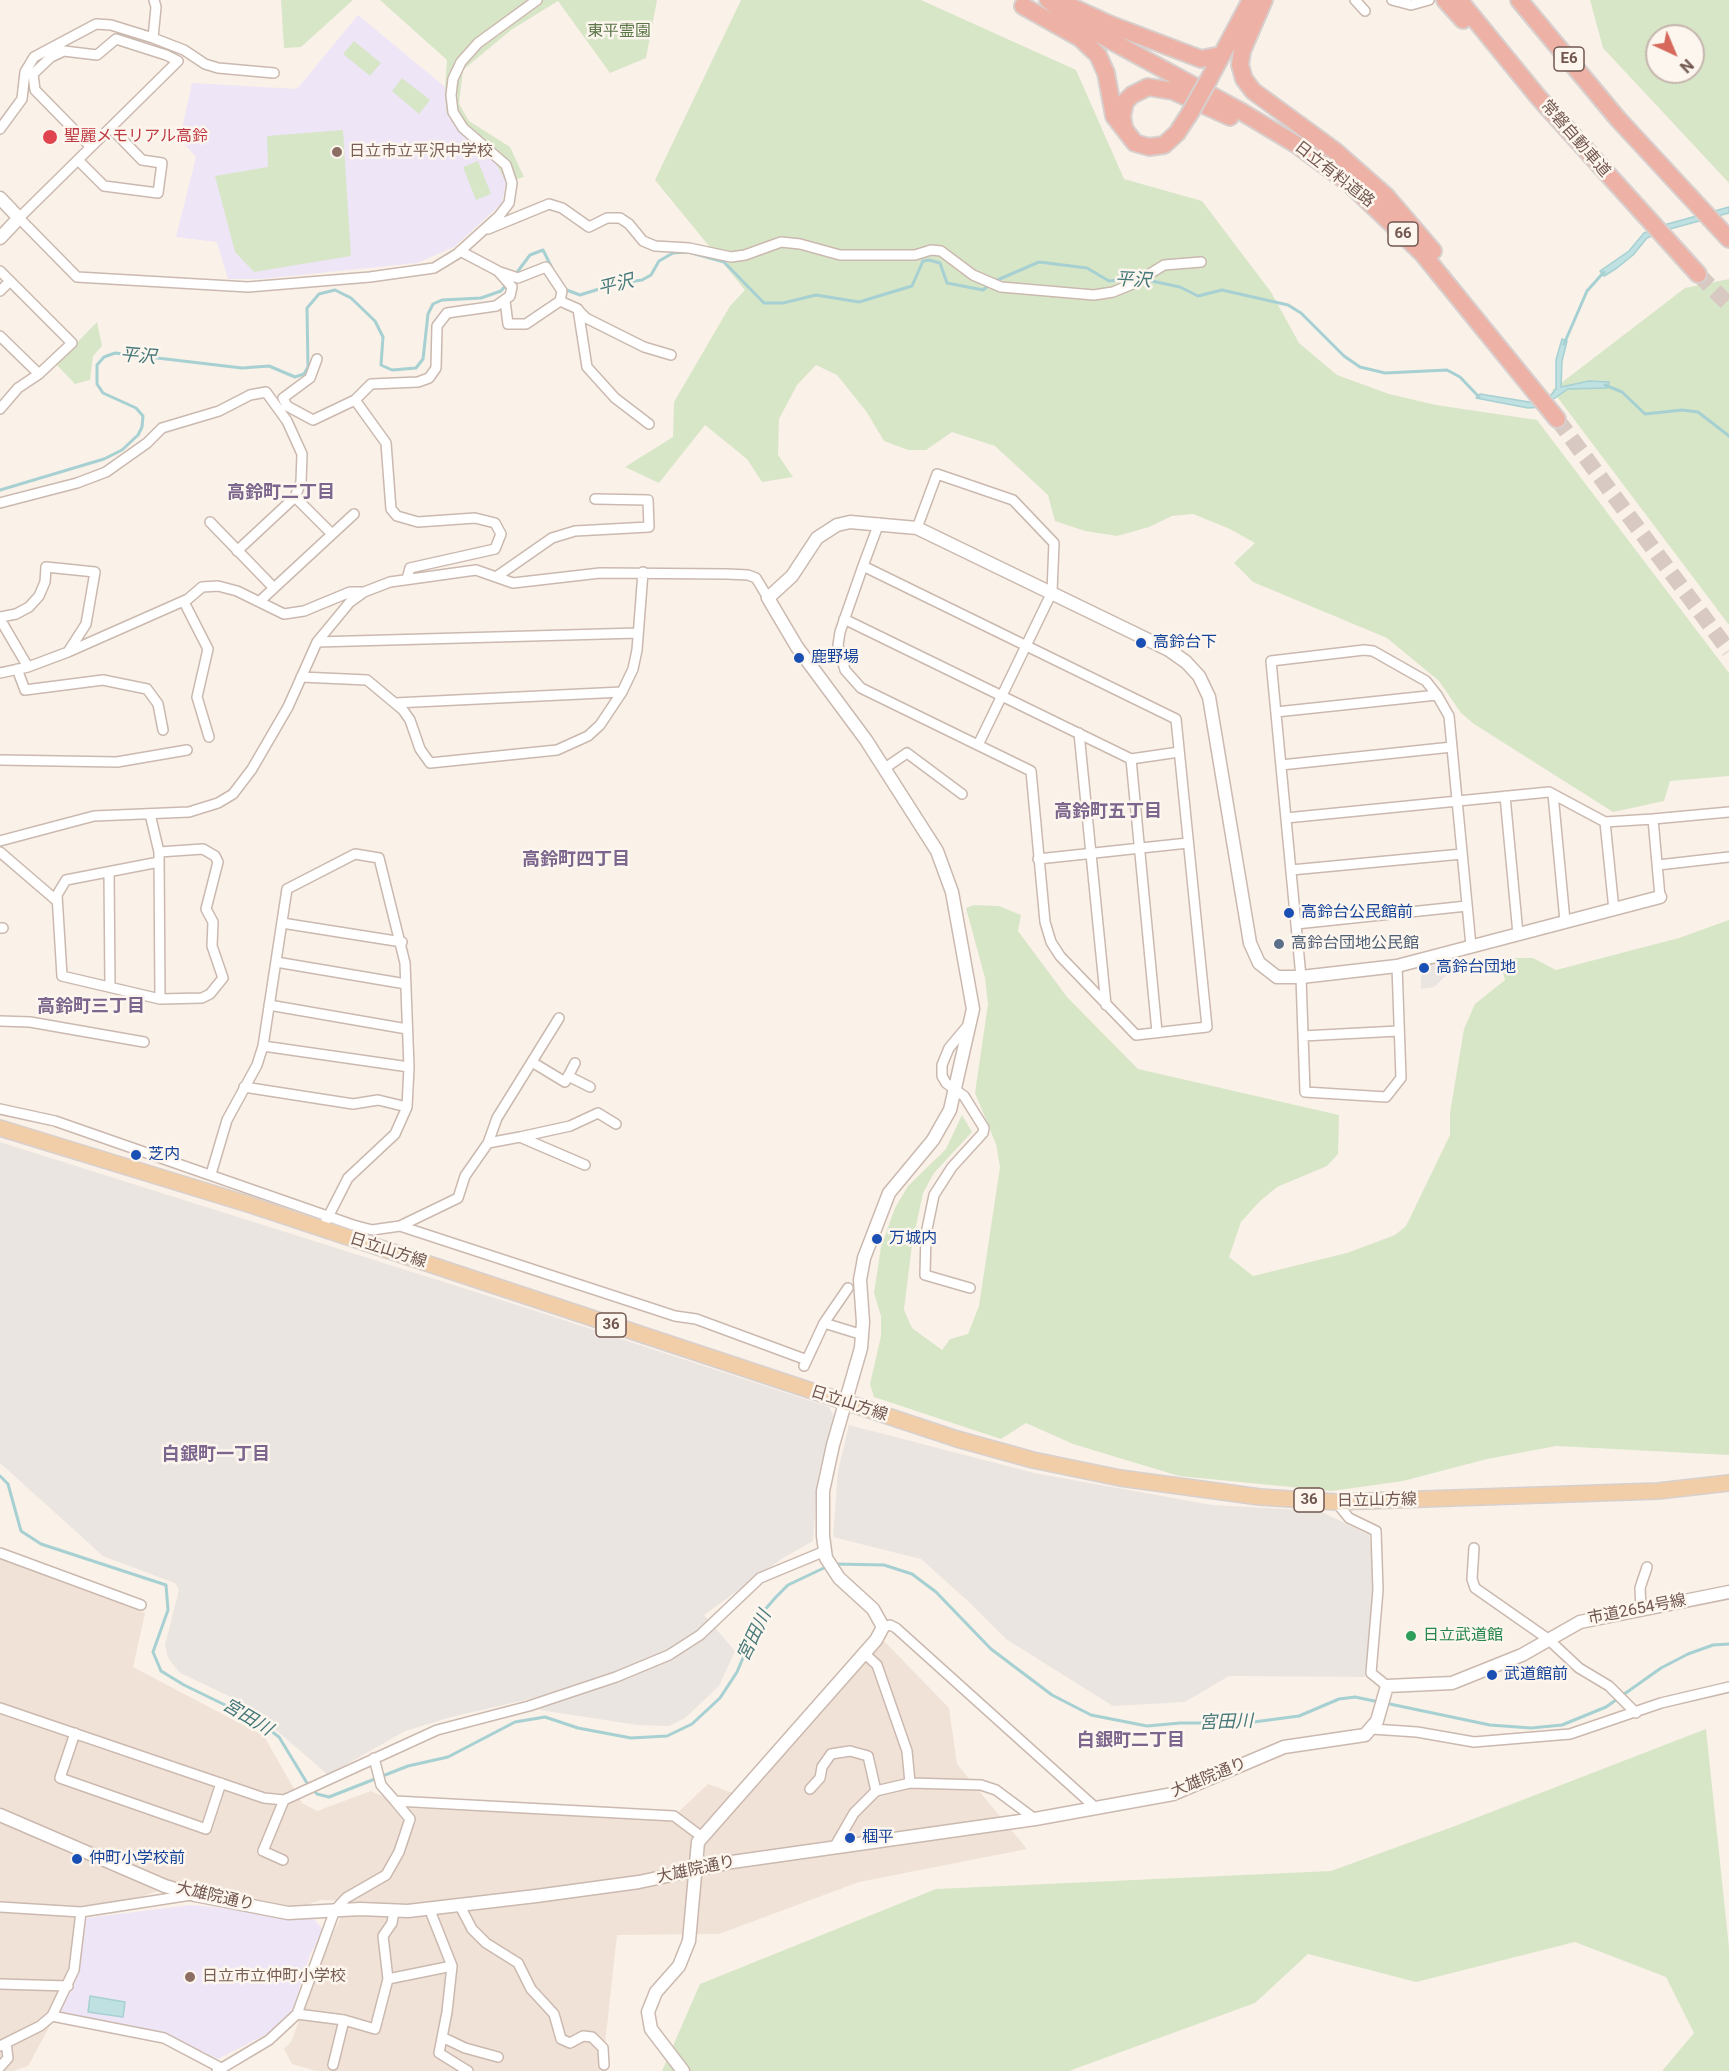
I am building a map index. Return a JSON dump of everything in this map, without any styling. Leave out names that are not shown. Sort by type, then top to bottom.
[{"type":"highway","points":[[1048,0],[1080,24]]},
{"type":"highway","points":[[1058,0],[1109,24],[1201,59],[1221,55]]},
{"type":"highway","points":[[1018,3],[1068,30],[1098,55],[1106,73],[1114,116],[1129,137],[1149,147],[1164,145],[1177,133],[1251,0]]},
{"type":"highway","points":[[1264,0],[1242,51],[1240,65],[1244,79],[1253,91],[1335,151],[1386,196],[1470,297],[1492,338]]},
{"type":"highway","points":[[1445,0],[1539,98]]},
{"type":"highway","name":"常磐自動車道","points":[[1459,0],[1539,98],[1625,196],[1695,270]]},
{"type":"highway","name":"E6","points":[[1519,0],[1618,119],[1729,239]]},
{"type":"highway","points":[[1531,0],[1581,61],[1618,119]]},
{"type":"highway","points":[[1018,3],[1080,24]]},
{"type":"highway","name":"日立有料道路","points":[[1080,24],[1242,112],[1297,145],[1350,184],[1395,226],[1492,338],[1557,419]]},
{"type":"highway","points":[[1129,137],[1122,117],[1125,102],[1139,90],[1156,87],[1173,91],[1264,133],[1297,145]]},
{"type":"main road","name":"日立山方線","points":[[0,1128],[325,1223],[845,1403],[1000,1452],[1120,1478],[1260,1497],[1336,1502],[1647,1492],[1729,1483]]},
{"type":"street","points":[[153,38],[156,7],[154,0]]},
{"type":"street","points":[[0,198],[77,277],[249,287],[292,285],[434,268],[486,230],[509,203],[512,183],[506,165],[463,128],[453,112],[451,95],[453,79],[461,62],[478,43],[537,0]]},
{"type":"street","points":[[1355,0],[1365,11]]},
{"type":"street","points":[[1392,0],[1411,5],[1429,0]]},
{"type":"street","points":[[0,129],[22,99],[25,72],[40,51],[96,24],[111,25],[153,38],[184,50],[205,64],[218,68],[274,73]]},
{"type":"street","points":[[0,238],[178,61],[116,39],[97,55],[64,51],[45,63],[33,75],[34,90],[91,147]]},
{"type":"street","points":[[78,160],[104,186],[158,193],[162,163],[142,160],[111,128]]},
{"type":"street","points":[[486,230],[549,204],[562,208],[578,222],[589,227],[607,218],[620,218],[643,241],[655,246],[689,248],[731,257],[745,255],[781,242],[800,244],[840,255],[915,255],[931,250],[941,251],[973,275],[1001,286],[1094,295],[1113,292],[1135,283],[1164,265],[1201,262]]},
{"type":"street","points":[[460,251],[511,280]]},
{"type":"street","points":[[505,301],[508,324],[526,324],[560,301],[562,291],[546,267],[511,280]]},
{"type":"street","points":[[0,271],[72,343],[39,374],[18,388],[1,406]]},
{"type":"street","points":[[317,359],[310,378],[283,398],[286,406],[313,420],[354,400],[371,384],[418,382],[429,378],[436,368],[437,326],[447,313],[496,306],[505,301],[512,292],[511,280]]},
{"type":"street","points":[[0,291],[10,281]]},
{"type":"street","points":[[560,301],[578,309],[586,318],[644,347],[670,355]]},
{"type":"street","points":[[578,309],[586,367],[615,398],[649,424]]},
{"type":"street","points":[[0,336],[39,374]]},
{"type":"street","points":[[0,503],[76,483],[106,472],[147,443],[162,428],[219,411],[250,395],[266,392],[287,421],[302,454],[301,482],[295,496],[237,550]]},
{"type":"street","points":[[354,400],[386,443],[391,509],[397,516],[418,522],[475,518],[495,523],[501,534],[495,549],[410,568],[406,579]]},
{"type":"street","points":[[917,528],[937,474],[1013,500],[1054,543],[1052,592],[978,745]]},
{"type":"street","points":[[295,496],[332,534]]},
{"type":"street","points":[[495,577],[552,538],[575,531],[649,527],[648,500],[595,499]]},
{"type":"street","points":[[260,601],[354,514]]},
{"type":"street","points":[[210,522],[274,588]]},
{"type":"street","points":[[768,598],[784,584],[809,548],[826,531],[850,522],[917,528],[1169,650],[1186,662],[1199,676],[1209,697],[1250,943],[1259,963],[1277,976],[1301,977],[1397,966],[1660,897],[1653,819]]},
{"type":"street","points":[[863,566],[1176,719],[1207,1027],[1136,1035],[1060,956],[1051,942],[1045,922],[1031,771],[869,692],[852,680],[845,670],[838,645],[844,619],[863,566],[879,523]]},
{"type":"street","points":[[28,667],[0,618],[16,614],[29,607],[39,596],[45,582],[46,567],[95,572],[86,624],[68,652]]},
{"type":"street","points":[[0,673],[28,667],[68,652],[184,602],[201,588],[218,586],[260,601],[284,614],[304,611],[350,592],[364,592],[406,579],[476,570],[513,583],[600,573],[748,574],[756,578],[797,647],[885,768],[926,830],[947,875],[972,993],[970,1023],[955,1089],[944,1124],[896,1181],[883,1204],[861,1269],[863,1335],[823,1491],[825,1555],[833,1572],[873,1609],[882,1627],[880,1635],[865,1654],[702,1837],[696,1850],[690,1941],[685,1955],[656,1992],[648,2012],[651,2030],[683,2071]]},
{"type":"street","points":[[301,677],[367,680],[395,703],[410,720],[420,749],[430,763],[528,754],[573,744],[600,725],[622,692],[633,669],[643,572]]},
{"type":"street","points":[[0,841],[94,816],[189,812],[218,803],[233,795],[252,769],[288,707],[317,642],[337,614],[364,592]]},
{"type":"street","points":[[184,602],[208,649],[197,697],[209,737]]},
{"type":"street","points":[[844,619],[1131,759],[1179,753]]},
{"type":"street","points":[[317,642],[638,633]]},
{"type":"street","points":[[1397,966],[1401,1078],[1386,1097],[1305,1092],[1301,977],[1271,661],[1364,650],[1373,651],[1426,681],[1437,695],[1449,716],[1471,946]]},
{"type":"street","points":[[17,669],[25,690],[103,680],[147,689],[158,704],[163,730]]},
{"type":"street","points":[[395,703],[622,692]]},
{"type":"street","points":[[1276,712],[1437,695]]},
{"type":"street","points":[[1079,733],[1106,1005]]},
{"type":"street","points":[[1281,765],[1452,747]]},
{"type":"street","points":[[0,760],[117,762],[187,750]]},
{"type":"street","points":[[885,768],[907,753],[963,794]]},
{"type":"street","points":[[1131,759],[1157,1032]]},
{"type":"street","points":[[1286,818],[1457,800],[1553,794],[1605,822],[1729,812]]},
{"type":"street","points":[[1553,794],[1565,921]]},
{"type":"street","points":[[1505,796],[1518,934]]},
{"type":"street","points":[[150,814],[159,857],[160,999]]},
{"type":"street","points":[[1605,822],[1614,910]]},
{"type":"street","points":[[1038,859],[1188,843]]},
{"type":"street","points":[[203,849],[215,856],[218,862],[206,909],[213,922],[212,946],[223,978],[210,994],[202,998],[160,999],[62,976],[57,895],[66,880],[109,872],[159,857],[203,849]]},
{"type":"street","points":[[0,852],[57,902]]},
{"type":"street","points":[[211,1174],[227,1120],[257,1065],[263,1046],[287,889],[356,854],[379,858],[402,942],[409,1067],[407,1107],[395,1134],[348,1178],[325,1223]]},
{"type":"street","points":[[1291,870],[1462,854]]},
{"type":"street","points":[[1658,865],[1729,856]]},
{"type":"street","points":[[109,872],[110,987]]},
{"type":"street","points":[[1296,924],[1467,906]]},
{"type":"street","points":[[282,923],[402,942]]},
{"type":"street","points":[[276,962],[406,984]]},
{"type":"street","points":[[269,1005],[407,1029]]},
{"type":"street","points":[[0,1109],[34,1115],[211,1174],[325,1223],[372,1230],[400,1226],[458,1198],[465,1176],[489,1143],[497,1118],[559,1018]]},
{"type":"street","points":[[0,1021],[30,1022],[144,1042]]},
{"type":"street","points":[[970,1023],[949,1048],[942,1065],[946,1083],[964,1096],[981,1123],[983,1133],[952,1167],[934,1195],[926,1234],[925,1275],[970,1288]]},
{"type":"street","points":[[1303,1036],[1398,1031]]},
{"type":"street","points":[[263,1046],[409,1067]]},
{"type":"street","points":[[532,1062],[565,1082],[575,1063]]},
{"type":"street","points":[[568,1076],[590,1087]]},
{"type":"street","points":[[244,1087],[353,1104],[378,1100],[407,1107]]},
{"type":"street","points":[[489,1143],[570,1126],[598,1113],[616,1124]]},
{"type":"street","points":[[82,1153],[89,1133]]},
{"type":"street","points":[[520,1137],[585,1165]]},
{"type":"street","points":[[400,1226],[675,1316],[696,1319],[805,1363],[824,1323],[848,1288]]},
{"type":"street","points":[[824,1323],[863,1335]]},
{"type":"street","points":[[1336,1502],[1349,1518],[1376,1531],[1378,1590],[1371,1672],[1386,1690],[1372,1729],[1417,1732],[1474,1742],[1570,1734],[1634,1710],[1729,1687]]},
{"type":"street","points":[[1474,1548],[1472,1579],[1474,1588],[1548,1639],[1580,1668],[1616,1691],[1634,1710]]},
{"type":"street","points":[[0,1552],[141,1605]]},
{"type":"street","points":[[0,1708],[264,1798],[284,1800],[437,1730],[529,1706],[616,1677],[669,1655],[700,1635],[760,1578],[825,1555]]},
{"type":"street","points":[[1641,1608],[1640,1588],[1647,1567]]},
{"type":"street","name":"市道2654号線","points":[[1386,1690],[1452,1683],[1506,1662],[1580,1622],[1729,1592]]},
{"type":"street","points":[[882,1627],[890,1625],[896,1628],[1097,1809]]},
{"type":"street","points":[[865,1654],[877,1665],[907,1751],[910,1784]]},
{"type":"street","name":"大雄院通り","points":[[0,1815],[137,1875],[195,1895],[288,1913],[335,1910],[394,1911],[639,1882],[835,1846],[1097,1809],[1173,1794],[1284,1747],[1304,1742],[1357,1738],[1372,1729]]},
{"type":"street","points":[[75,1733],[60,1778],[206,1829],[222,1783]]},
{"type":"street","points":[[810,1789],[820,1778],[822,1767],[831,1754],[850,1751],[868,1756],[876,1791]]},
{"type":"street","points":[[52,2016],[164,2038],[219,2070],[269,2040],[297,2014],[335,1910],[346,1898],[386,1875],[399,1852],[410,1818],[381,1785],[374,1758]]},
{"type":"street","points":[[835,1846],[854,1813],[876,1791],[910,1784],[981,1785],[996,1790],[1035,1819]]},
{"type":"street","points":[[283,1860],[263,1851],[284,1800]]},
{"type":"street","points":[[395,1801],[674,1816],[702,1837]]},
{"type":"street","points":[[0,1907],[81,1912],[195,1895]]},
{"type":"street","points":[[459,1904],[472,1929],[486,1943],[518,1963],[531,1989],[554,2014],[561,2039],[570,2043],[584,2036],[592,2037],[603,2048],[604,2066]]},
{"type":"street","points":[[429,1908],[452,1966],[450,1993],[439,2053],[468,2071]]},
{"type":"street","points":[[297,2014],[344,2020],[375,2029],[388,1979],[383,1936],[392,1923],[394,1911]]},
{"type":"street","points":[[0,2067],[8,2058],[3,2044],[40,2026],[52,2016],[68,1986],[74,1970],[81,1912]]},
{"type":"street","points":[[388,1979],[452,1966]]},
{"type":"street","points":[[0,1984],[68,1986]]},
{"type":"street","points":[[333,2065],[344,2020]]},
{"type":"street","points":[[442,2037],[465,2048],[498,2057]]},
{"type":"shaded area","name":"日立市立平沢中学校","points":[[358,15],[445,87],[446,110],[459,131],[495,162],[506,182],[502,203],[454,247],[417,263],[260,279],[228,279],[217,242],[176,237],[196,157],[180,139],[192,83],[297,89]]},
{"type":"shaded area","points":[[1446,961],[1449,973],[1434,987],[1421,989],[1421,966]]},
{"type":"shaded area","points":[[0,1142],[539,1312],[829,1407],[834,1417],[818,1476],[813,1541],[783,1558],[704,1615],[735,1651],[719,1686],[685,1718],[669,1726],[637,1725],[540,1710],[534,1698],[451,1717],[405,1731],[328,1775],[246,1704],[180,1673],[168,1658],[165,1645],[179,1590],[175,1583],[103,1556],[0,1463]]},
{"type":"shaded area","points":[[849,1425],[1034,1473],[1212,1505],[1320,1511],[1369,1535],[1375,1582],[1365,1677],[1229,1676],[1185,1702],[1113,1706],[1006,1639],[921,1559],[833,1537],[838,1471]]},
{"type":"shaded area","points":[[0,1559],[145,1613],[133,1667],[264,1736],[302,1803],[317,1811],[371,1791],[408,1808],[671,1819],[708,1784],[744,1797],[882,1639],[949,1708],[957,1764],[1027,1849],[859,1882],[719,1934],[617,1935],[602,2071],[316,2071],[292,2064],[284,2049],[291,2042],[322,1958],[348,1901],[321,1900],[301,1907],[275,1906],[189,1880],[86,1916],[77,1975],[28,2066],[13,2071],[0,2071]]},
{"type":"shaded area","name":"日立市立仲町小学校","points":[[192,1905],[244,1910],[275,1918],[313,1918],[324,1931],[310,1954],[292,2012],[278,2028],[218,2059],[155,2031],[63,2015],[60,2010],[79,1970],[86,1918]]},
{"type":"green space","points":[[281,0],[353,0],[301,47],[284,48]]},
{"type":"green space","name":"東平霊園","points":[[380,0],[657,0],[646,58],[610,73],[558,1],[511,30],[463,70],[459,104],[469,121],[510,147],[524,177],[506,182],[495,162],[459,132],[446,110],[447,60]]},
{"type":"green space","points":[[741,0],[921,0],[1076,70],[1124,179],[1202,201],[1271,292],[1299,343],[1337,375],[1389,394],[1436,405],[1537,420],[1729,673],[1729,776],[1670,781],[1664,801],[1613,812],[1474,724],[1461,713],[1439,681],[1387,638],[1253,582],[1234,563],[1255,543],[1230,529],[1193,514],[1172,516],[1149,527],[1117,536],[1085,531],[1055,521],[1048,495],[995,446],[952,432],[926,450],[908,450],[884,441],[866,411],[837,375],[816,365],[797,385],[779,419],[778,455],[793,477],[762,482],[747,459],[705,425],[659,483],[625,467],[673,437],[674,402],[730,306],[745,290],[655,180]]},
{"type":"green space","points":[[1590,0],[1729,0],[1729,183],[1603,48]]},
{"type":"green space","points":[[354,41],[381,63],[370,76],[343,54]]},
{"type":"green space","points":[[402,78],[430,100],[419,114],[392,91]]},
{"type":"green space","points":[[343,130],[351,256],[254,272],[235,252],[215,176],[268,167],[267,136]]},
{"type":"green space","points":[[478,161],[491,194],[476,200],[463,167]]},
{"type":"green space","points":[[1729,279],[1729,625],[1552,390],[1685,288]]},
{"type":"green space","points":[[97,322],[102,346],[93,356],[90,380],[75,384],[56,364]]},
{"type":"green space","points":[[974,905],[999,906],[1021,915],[1018,931],[1067,997],[1138,1069],[1339,1115],[1338,1154],[1327,1166],[1277,1187],[1260,1201],[1241,1222],[1229,1257],[1253,1276],[1347,1253],[1395,1235],[1406,1226],[1450,1135],[1450,1113],[1464,1029],[1475,1004],[1505,980],[1499,958],[1533,958],[1556,970],[1679,938],[1729,920],[1729,1455],[1556,1446],[1487,1459],[1403,1481],[1332,1491],[1179,1476],[1073,1444],[1026,1423],[1001,1439],[874,1397],[870,1384],[881,1336],[881,1316],[874,1293],[881,1247],[895,1208],[908,1186],[946,1149],[962,1115],[972,1132],[934,1173],[923,1193],[912,1245],[904,1310],[912,1328],[942,1350],[950,1339],[968,1334],[979,1306],[1000,1167],[996,1144],[975,1093],[988,1004],[985,978],[966,908]]},
{"type":"green space","points":[[1706,1729],[1729,1948],[1729,2071],[1662,2071],[1694,2033],[1666,1977],[1575,1942],[1416,1982],[1308,1954],[1255,2003],[1069,2071],[662,2071],[700,1984],[936,1889],[1331,1871],[1455,1826]]},
{"type":"water","points":[[1729,207],[1729,213],[1666,230],[1647,238],[1633,255],[1617,268],[1604,276],[1600,271],[1629,251],[1644,233],[1664,225]]},
{"type":"water","points":[[1562,339],[1567,341],[1562,361],[1561,387],[1589,381],[1609,382],[1607,388],[1568,389],[1542,407],[1528,408],[1476,398],[1480,394],[1541,402],[1550,396],[1556,389],[1556,360]]},
{"type":"water","points":[[90,1996],[125,2002],[123,2017],[88,2012]]},
{"type":"waterway","name":"平沢","points":[[515,275],[530,255],[543,250],[552,268]]},
{"type":"waterway","name":"平沢","points":[[564,289],[580,295],[615,284],[642,280],[651,275],[659,261],[673,253],[688,252],[724,262],[764,303],[783,303],[816,295],[859,302],[912,286],[923,261],[929,260],[940,263],[947,283],[983,290],[995,281],[1039,262],[1087,268],[1109,281],[1137,278]]},
{"type":"waterway","points":[[1564,344],[1587,291],[1604,272]]},
{"type":"waterway","name":"平沢","points":[[1147,280],[1180,287],[1198,296],[1222,290],[1288,305],[1301,313],[1344,356],[1360,367],[1385,373],[1447,370],[1460,377],[1479,397]]},
{"type":"waterway","name":"平沢","points":[[0,490],[104,459],[122,450],[138,435],[142,427],[143,416],[136,408],[103,393],[97,384],[97,365],[104,357],[115,353],[242,368],[269,366],[295,377],[304,374],[308,367],[307,308],[319,294],[335,290],[351,298],[375,321],[383,337],[381,365],[392,370],[416,368],[423,359],[428,314],[433,304],[442,300],[481,298],[501,291],[506,285]]},
{"type":"waterway","points":[[1605,385],[1622,392],[1645,414],[1682,410],[1698,412],[1729,436]]},
{"type":"waterway","name":"宮田川","points":[[0,1476],[8,1484],[21,1531],[41,1544],[166,1585],[168,1610],[153,1652],[161,1671],[184,1685],[258,1721],[279,1737],[307,1783],[317,1794],[329,1797],[408,1766],[448,1757],[515,1722],[545,1717],[578,1728],[631,1738],[667,1736],[692,1724],[720,1698],[737,1672],[762,1613],[776,1597],[788,1585],[828,1566]]},
{"type":"waterway","name":"宮田川","points":[[834,1564],[884,1565],[912,1574],[936,1592],[991,1649],[1052,1695],[1091,1715],[1147,1726],[1180,1723],[1246,1723],[1299,1716],[1339,1699],[1355,1697],[1379,1702]]},
{"type":"waterway","name":"宮田川","points":[[1385,1703],[1490,1725],[1531,1728],[1562,1725],[1606,1707],[1661,1668],[1688,1654],[1713,1645],[1729,1644]]},
{"type":"tunnel","points":[[1698,274],[1729,305]]},
{"type":"tunnel","points":[[1557,419],[1729,651]]},
{"type":"place","name":"聖麗メモリアル高鈴","points":[[50,137]]},
{"type":"place","name":"日立市立平沢中学校","points":[[337,152]]},
{"type":"place","name":"高鈴台下","points":[[1141,643]]},
{"type":"place","name":"鹿野場","points":[[799,658]]},
{"type":"place","name":"高鈴台公民館前","points":[[1289,913]]},
{"type":"place","name":"高鈴台団地公民館","points":[[1279,944]]},
{"type":"place","name":"高鈴台団地","points":[[1424,968]]},
{"type":"place","name":"芝内","points":[[136,1155]]},
{"type":"place","name":"万城内","points":[[877,1239]]},
{"type":"place","name":"日立武道館","points":[[1411,1636]]},
{"type":"place","name":"武道館前","points":[[1492,1675]]},
{"type":"place","name":"椢平","points":[[850,1838]]},
{"type":"place","name":"仲町小学校前","points":[[77,1859]]},
{"type":"place","name":"日立市立仲町小学校","points":[[190,1977]]},
{"type":"district","name":"高鈴町二丁目","points":[[281,493]]},
{"type":"district","name":"高鈴町五丁目","points":[[1108,812]]},
{"type":"district","name":"高鈴町四丁目","points":[[576,860]]},
{"type":"district","name":"高鈴町三丁目","points":[[91,1007]]},
{"type":"district","name":"白銀町一丁目","points":[[216,1455]]},
{"type":"district","name":"白銀町二丁目","points":[[1131,1741]]}]
